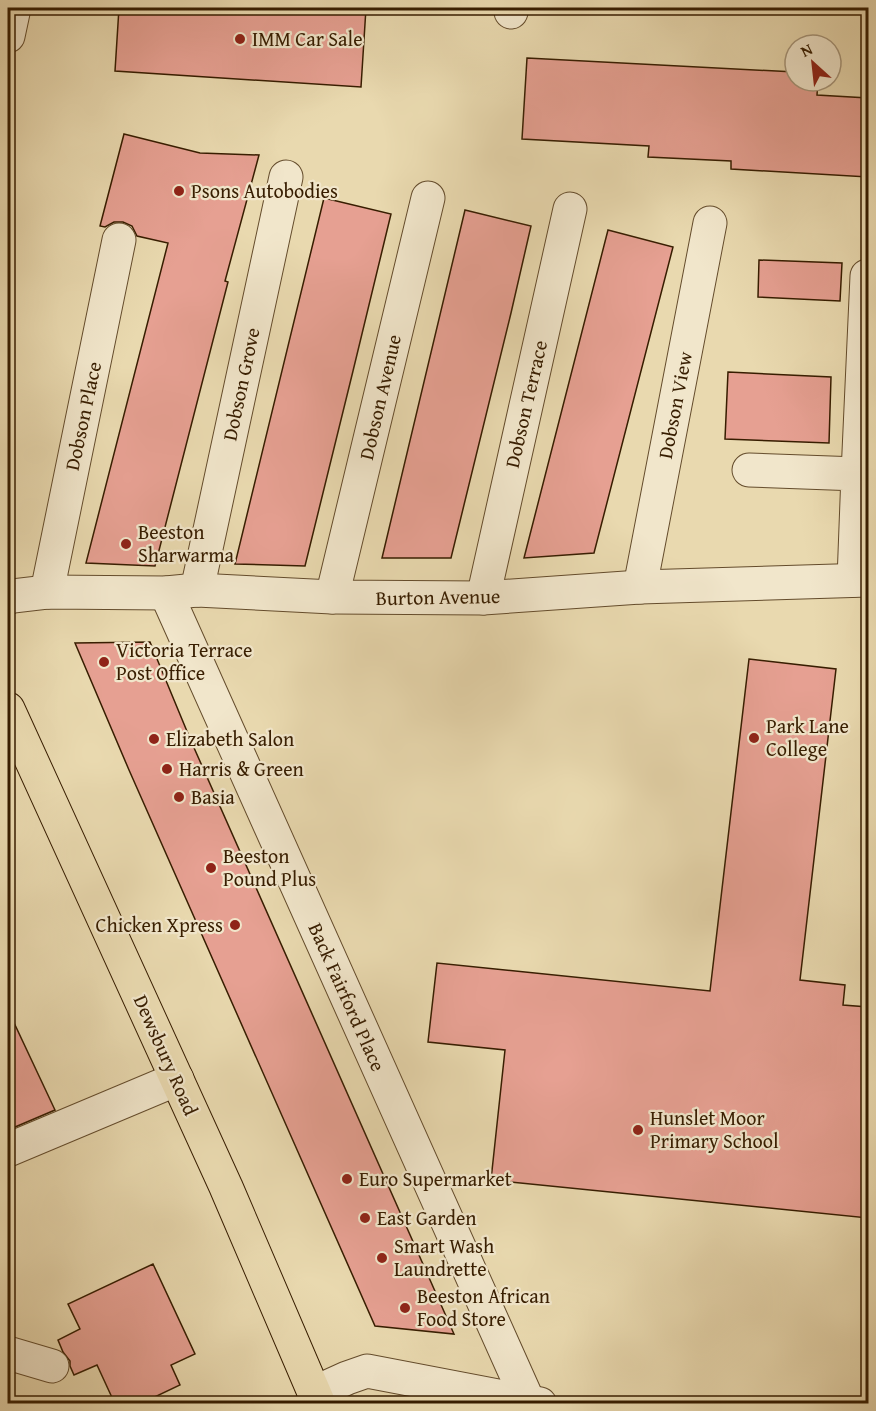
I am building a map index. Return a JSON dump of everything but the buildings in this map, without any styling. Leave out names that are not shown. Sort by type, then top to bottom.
[{"type":"main road","name":"Dewsbury Road","points":[[8,709],[177,1079],[316,1398]]},
{"type":"street","points":[[8,36],[14,8]]},
{"type":"street","name":"Dobson Grove","points":[[182,592],[286,177]]},
{"type":"street","name":"Dobson Avenue","points":[[332,597],[428,198]]},
{"type":"street","name":"Dobson Terrace","points":[[483,598],[570,210]]},
{"type":"street","name":"Dobson View","points":[[640,587],[710,223]]},
{"type":"street","name":"Dobson Place","points":[[47,592],[119,240]]},
{"type":"street","points":[[861,580],[858,474],[867,276]]},
{"type":"street","points":[[749,470],[858,474]]},
{"type":"street","name":"Burton Avenue","points":[[8,598],[47,592],[182,592],[332,597],[483,598],[640,587],[861,580]]},
{"type":"street","name":"Back Fairford Place","points":[[182,592],[534,1402]]},
{"type":"street","points":[[8,1150],[177,1079]]},
{"type":"street","points":[[8,1353],[52,1366]]},
{"type":"street","points":[[316,1398],[347,1378],[367,1371],[534,1402]]},
{"type":"place","name":"IMM Car Sale","points":[[240,39]]},
{"type":"place","name":"Psons Autobodies","points":[[179,191]]},
{"type":"place","name":"Beeston Sharwarma","points":[[126,544]]},
{"type":"place","name":"Victoria Terrace Post Office","points":[[104,662]]},
{"type":"place","name":"Park Lane College","points":[[754,738]]},
{"type":"place","name":"Elizabeth Salon","points":[[154,739]]},
{"type":"place","name":"Harris & Green","points":[[167,769]]},
{"type":"place","name":"Basia","points":[[179,797]]},
{"type":"place","name":"Beeston Pound Plus","points":[[211,868]]},
{"type":"place","name":"Chicken Xpress","points":[[235,925]]},
{"type":"place","name":"Hunslet Moor Primary School","points":[[638,1130]]},
{"type":"place","name":"Euro Supermarket","points":[[347,1179]]},
{"type":"place","name":"East Garden","points":[[365,1218]]},
{"type":"place","name":"Smart Wash Laundrette","points":[[382,1258]]},
{"type":"place","name":"Beeston African Food Store","points":[[405,1308]]}]
